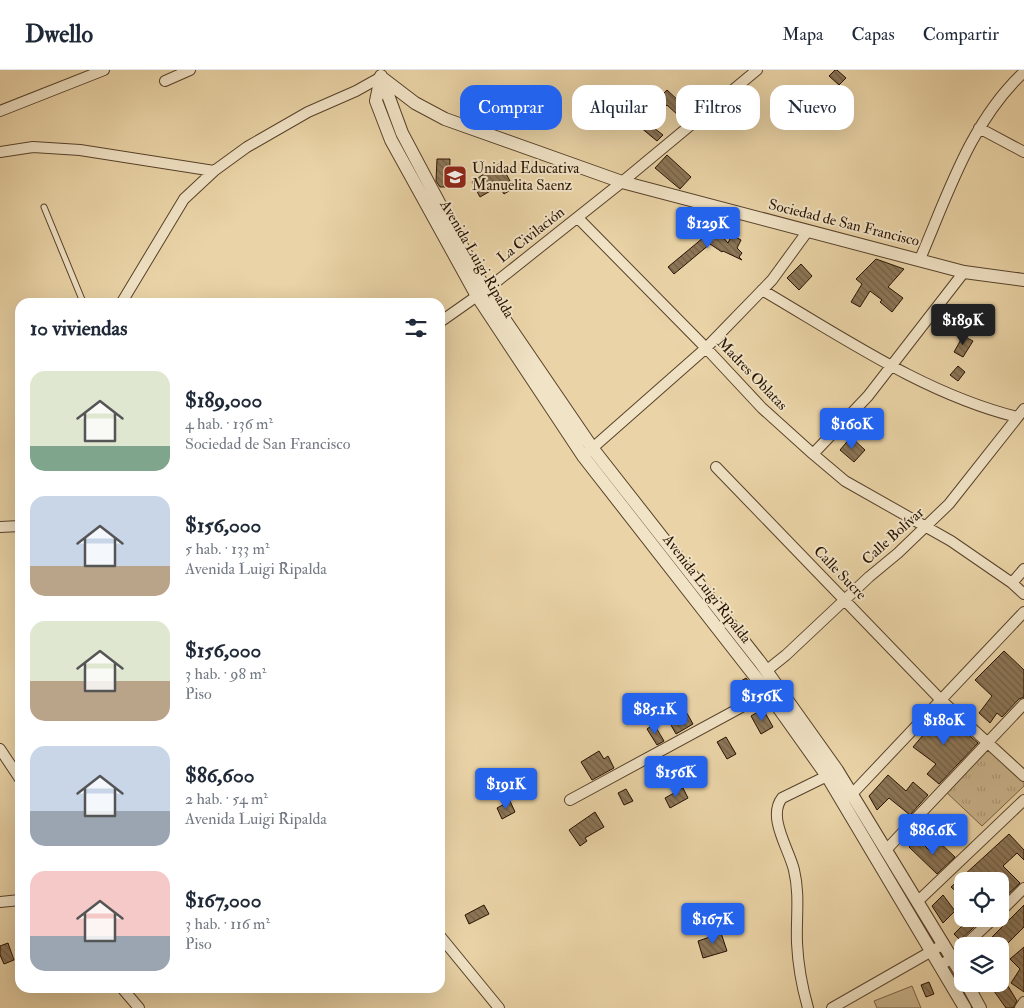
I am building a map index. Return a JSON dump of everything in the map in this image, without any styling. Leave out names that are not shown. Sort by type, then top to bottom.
[{"type":"street","points":[[0,112],[104,70]]},
{"type":"street","points":[[165,80],[190,70]]},
{"type":"street","name":"La Civilación","points":[[445,318],[578,218],[757,70]]},
{"type":"street","points":[[920,259],[968,147],[979,128],[1012,83],[1024,72]]},
{"type":"street","points":[[124,298],[184,199],[214,171],[247,146],[299,117],[356,91],[380,74]]},
{"type":"street","name":"Sociedad de San Francisco","points":[[380,74],[416,103],[445,119],[622,182],[964,272],[1024,280]]},
{"type":"street","name":"Avenida Luigi Ripalda","points":[[380,74],[402,133],[481,293],[588,453],[837,770],[847,797],[932,952],[966,1008]]},
{"type":"street","points":[[979,128],[1024,152]]},
{"type":"street","points":[[0,152],[33,147],[80,150],[214,171]]},
{"type":"street","name":"Madres Oblatas","points":[[578,218],[706,348],[762,408],[845,481],[951,541],[1012,583],[1024,594]]},
{"type":"street","points":[[588,453],[706,348],[772,280],[807,232]]},
{"type":"street","points":[[813,454],[868,396],[890,365],[964,272]]},
{"type":"street","points":[[762,290],[932,388],[997,413],[1021,413]]},
{"type":"street","name":"Calle Bolívar","points":[[766,671],[786,655],[950,504],[1021,413]]},
{"type":"street","name":"Avenida Luigi Ripalda","points":[[588,453],[766,671],[773,690],[828,776],[847,797],[886,850],[953,958]]},
{"type":"street","name":"Calle Sucre","points":[[716,467],[941,700],[1024,776]]},
{"type":"street","points":[[0,527],[15,526]]},
{"type":"street","points":[[1012,583],[1024,569]]},
{"type":"street","points":[[847,797],[1024,612]]},
{"type":"street","points":[[570,800],[773,690]]},
{"type":"street","points":[[886,850],[1024,704]]},
{"type":"street","points":[[0,749],[15,772]]},
{"type":"street","points":[[808,1008],[802,984],[797,944],[798,897],[796,879],[791,858],[776,821],[776,810],[782,798],[828,776]]},
{"type":"street","points":[[917,902],[1024,800]]},
{"type":"street","points":[[1009,903],[1024,888]]},
{"type":"street","points":[[0,902],[15,900]]},
{"type":"street","points":[[974,937],[985,927]]},
{"type":"street","points":[[445,942],[499,1008]]},
{"type":"street","points":[[832,1008],[944,944]]},
{"type":"street","points":[[940,965],[953,958]]},
{"type":"street","points":[[971,992],[980,1008]]},
{"type":"street","points":[[126,993],[139,1008]]},
{"type":"street","points":[[1020,1008],[1024,1002]]},
{"type":"lane","points":[[44,207],[80,298]]},
{"type":"green space","points":[[989,744],[1024,776],[1024,786],[982,826],[945,791]]},
{"type":"green space","points":[[912,986],[921,1008],[877,1008],[874,1001]]},
{"type":"building","points":[[837,70],[846,78],[839,85],[829,76]]},
{"type":"building","points":[[666,91],[676,98],[676,113],[666,106]]},
{"type":"building","points":[[644,130],[657,130],[663,135],[657,141]]},
{"type":"building","points":[[667,155],[691,177],[680,189],[655,168]]},
{"type":"building","points":[[437,159],[450,159],[449,187],[440,187],[436,181]]},
{"type":"building","points":[[500,163],[514,188],[504,194],[499,186],[480,197],[472,182]]},
{"type":"building","points":[[715,228],[728,243],[732,235],[741,240],[737,248],[742,253],[739,257],[742,260],[722,252],[710,244],[674,274],[668,267]]},
{"type":"building","points":[[876,259],[904,269],[888,287],[903,298],[892,312],[880,302],[882,300],[870,291],[860,307],[851,302],[862,284],[856,279]]},
{"type":"building","points":[[801,264],[812,276],[799,290],[787,278]]},
{"type":"building","points":[[963,336],[973,341],[963,357],[954,352]]},
{"type":"building","points":[[958,366],[965,372],[958,381],[950,375]]},
{"type":"building","points":[[851,437],[865,450],[854,462],[840,450]]},
{"type":"building","points":[[1004,651],[1024,670],[1024,697],[1019,699],[1002,717],[997,713],[990,723],[979,713],[992,696],[975,680]]},
{"type":"building","points":[[746,678],[756,691],[750,695],[741,681]]},
{"type":"building","points":[[684,708],[693,724],[676,734],[667,718]]},
{"type":"building","points":[[763,709],[773,727],[761,734],[751,716]]},
{"type":"building","points":[[940,711],[978,743],[939,784],[927,774],[936,764],[913,747]]},
{"type":"building","points":[[654,724],[664,741],[657,745],[647,729]]},
{"type":"building","points":[[726,737],[736,754],[727,759],[717,742]]},
{"type":"building","points":[[599,751],[604,759],[608,756],[614,768],[592,780],[581,762]]},
{"type":"building","points":[[888,775],[906,791],[913,782],[928,795],[910,815],[889,798],[877,810],[869,796]]},
{"type":"building","points":[[683,788],[688,798],[670,808],[665,798]]},
{"type":"building","points":[[626,789],[633,801],[624,805],[618,793]]},
{"type":"building","points":[[510,801],[515,812],[502,819],[497,808]]},
{"type":"building","points":[[595,812],[604,827],[585,838],[587,841],[580,846],[569,830]]},
{"type":"building","points":[[1009,834],[1024,850],[1024,860],[1017,853],[1003,866],[1009,872],[967,872]]},
{"type":"building","points":[[917,838],[931,852],[940,843],[955,857],[937,874],[909,847]]},
{"type":"building","points":[[1009,872],[1020,883],[1009,893]]},
{"type":"building","points":[[943,895],[954,912],[943,923],[932,906]]},
{"type":"building","points":[[484,905],[489,914],[469,924],[465,915]]},
{"type":"building","points":[[1024,905],[1024,927],[1009,942],[1009,937],[992,937],[1002,927],[1009,927],[1009,920]]},
{"type":"building","points":[[961,927],[974,927],[963,937],[957,937],[954,934]]},
{"type":"building","points":[[720,930],[727,951],[703,958],[698,941],[710,937],[709,933]]},
{"type":"building","points":[[8,943],[14,960],[4,964],[0,955],[0,946]]},
{"type":"building","points":[[1024,947],[1024,992],[1011,983],[1020,969],[1010,959]]},
{"type":"building","points":[[929,982],[934,994],[926,997],[921,985]]},
{"type":"building","points":[[1009,988],[1017,1001],[1013,1008],[1006,1008],[995,992],[1009,992]]},
{"type":"place","name":"Unidad Educativa Manuelita Saenz","points":[[455,177]]}]
